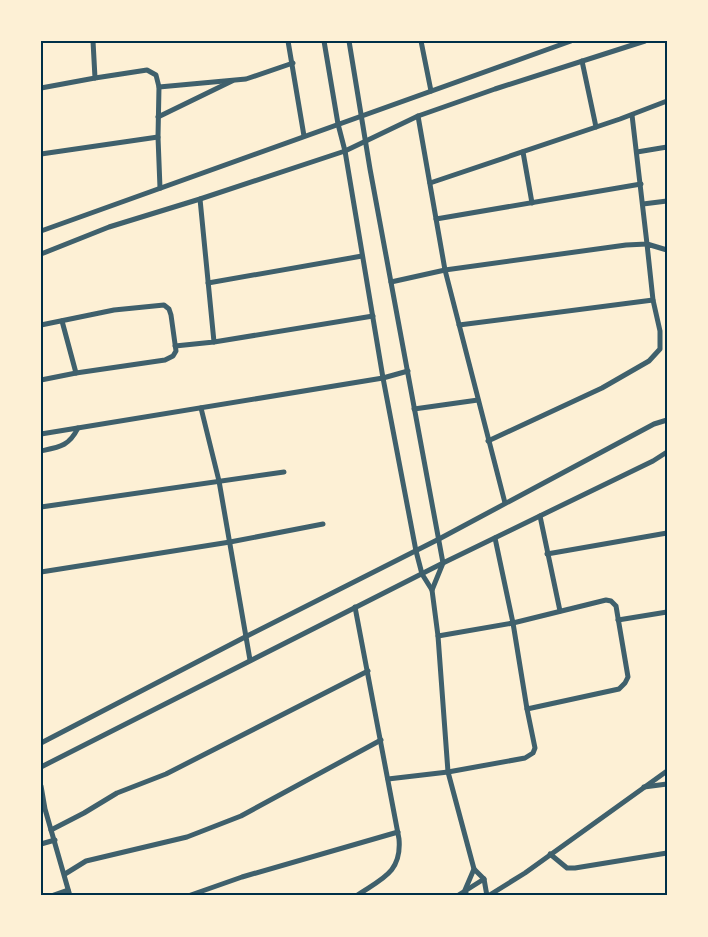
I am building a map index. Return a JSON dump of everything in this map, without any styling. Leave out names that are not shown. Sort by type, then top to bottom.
[{"type":"street","points":[[93,41],[95,78]]},
{"type":"street","points":[[288,41],[304,136]]},
{"type":"street","points":[[324,41],[383,378],[416,551],[422,574],[432,590],[438,636],[448,772],[474,869],[484,879],[487,896],[667,771]]},
{"type":"street","points":[[349,41],[443,563],[432,590]]},
{"type":"street","points":[[421,41],[431,91]]},
{"type":"street","points":[[41,232],[570,41]]},
{"type":"street","points":[[41,254],[109,227],[344,151],[418,116],[645,41]]},
{"type":"street","points":[[582,61],[596,128]]},
{"type":"street","points":[[159,87],[246,79],[293,64]]},
{"type":"street","points":[[41,88],[148,70],[156,75],[159,87],[160,188]]},
{"type":"street","points":[[158,117],[234,80]]},
{"type":"street","points":[[430,183],[596,128],[667,101]]},
{"type":"street","points":[[488,441],[602,388],[649,361],[660,349],[661,341],[653,300],[644,204],[632,115]]},
{"type":"street","points":[[418,116],[445,270],[505,503]]},
{"type":"street","points":[[41,154],[158,136]]},
{"type":"street","points":[[637,152],[667,146]]},
{"type":"street","points":[[523,152],[532,203]]},
{"type":"street","points":[[436,219],[641,184]]},
{"type":"street","points":[[200,199],[214,342]]},
{"type":"street","points":[[644,204],[667,201]]},
{"type":"street","points":[[391,282],[445,270],[626,245],[647,244],[667,250]]},
{"type":"street","points":[[208,283],[362,256]]},
{"type":"street","points":[[459,324],[653,300]]},
{"type":"street","points":[[41,325],[114,310],[164,305],[169,309],[171,315],[175,346],[175,353],[165,360],[41,380]]},
{"type":"street","points":[[175,346],[214,342],[373,316]]},
{"type":"street","points":[[62,321],[76,373]]},
{"type":"street","points":[[41,434],[383,378],[408,371]]},
{"type":"street","points":[[414,408],[478,400]]},
{"type":"street","points":[[201,408],[230,542],[250,660]]},
{"type":"street","points":[[41,743],[416,551],[654,424],[667,420]]},
{"type":"street","points":[[41,450],[63,446],[74,436],[78,428]]},
{"type":"street","points":[[41,767],[355,607],[653,461],[667,452]]},
{"type":"street","points":[[41,507],[284,472]]},
{"type":"street","points":[[540,516],[560,611]]},
{"type":"street","points":[[41,572],[230,542],[323,524]]},
{"type":"street","points":[[547,554],[667,533]]},
{"type":"street","points":[[388,779],[448,772],[525,758],[535,748],[513,623],[495,538]]},
{"type":"street","points":[[438,636],[513,623],[606,600],[611,601],[616,606],[628,677],[625,684],[619,689],[527,709]]},
{"type":"street","points":[[355,607],[400,851],[395,868],[356,896]]},
{"type":"street","points":[[618,620],[667,612]]},
{"type":"street","points":[[52,830],[117,793],[166,774],[368,672]]},
{"type":"street","points":[[65,874],[86,861],[187,837],[241,816],[381,740]]},
{"type":"street","points":[[644,787],[667,784]]},
{"type":"street","points":[[41,786],[45,808],[69,893],[51,896]]},
{"type":"street","points":[[188,896],[242,877],[398,832]]},
{"type":"street","points":[[41,844],[55,840]]},
{"type":"street","points":[[550,854],[568,868],[575,868],[667,853]]},
{"type":"street","points":[[466,893],[474,869]]},
{"type":"street","points":[[457,896],[466,893],[484,879]]}]
